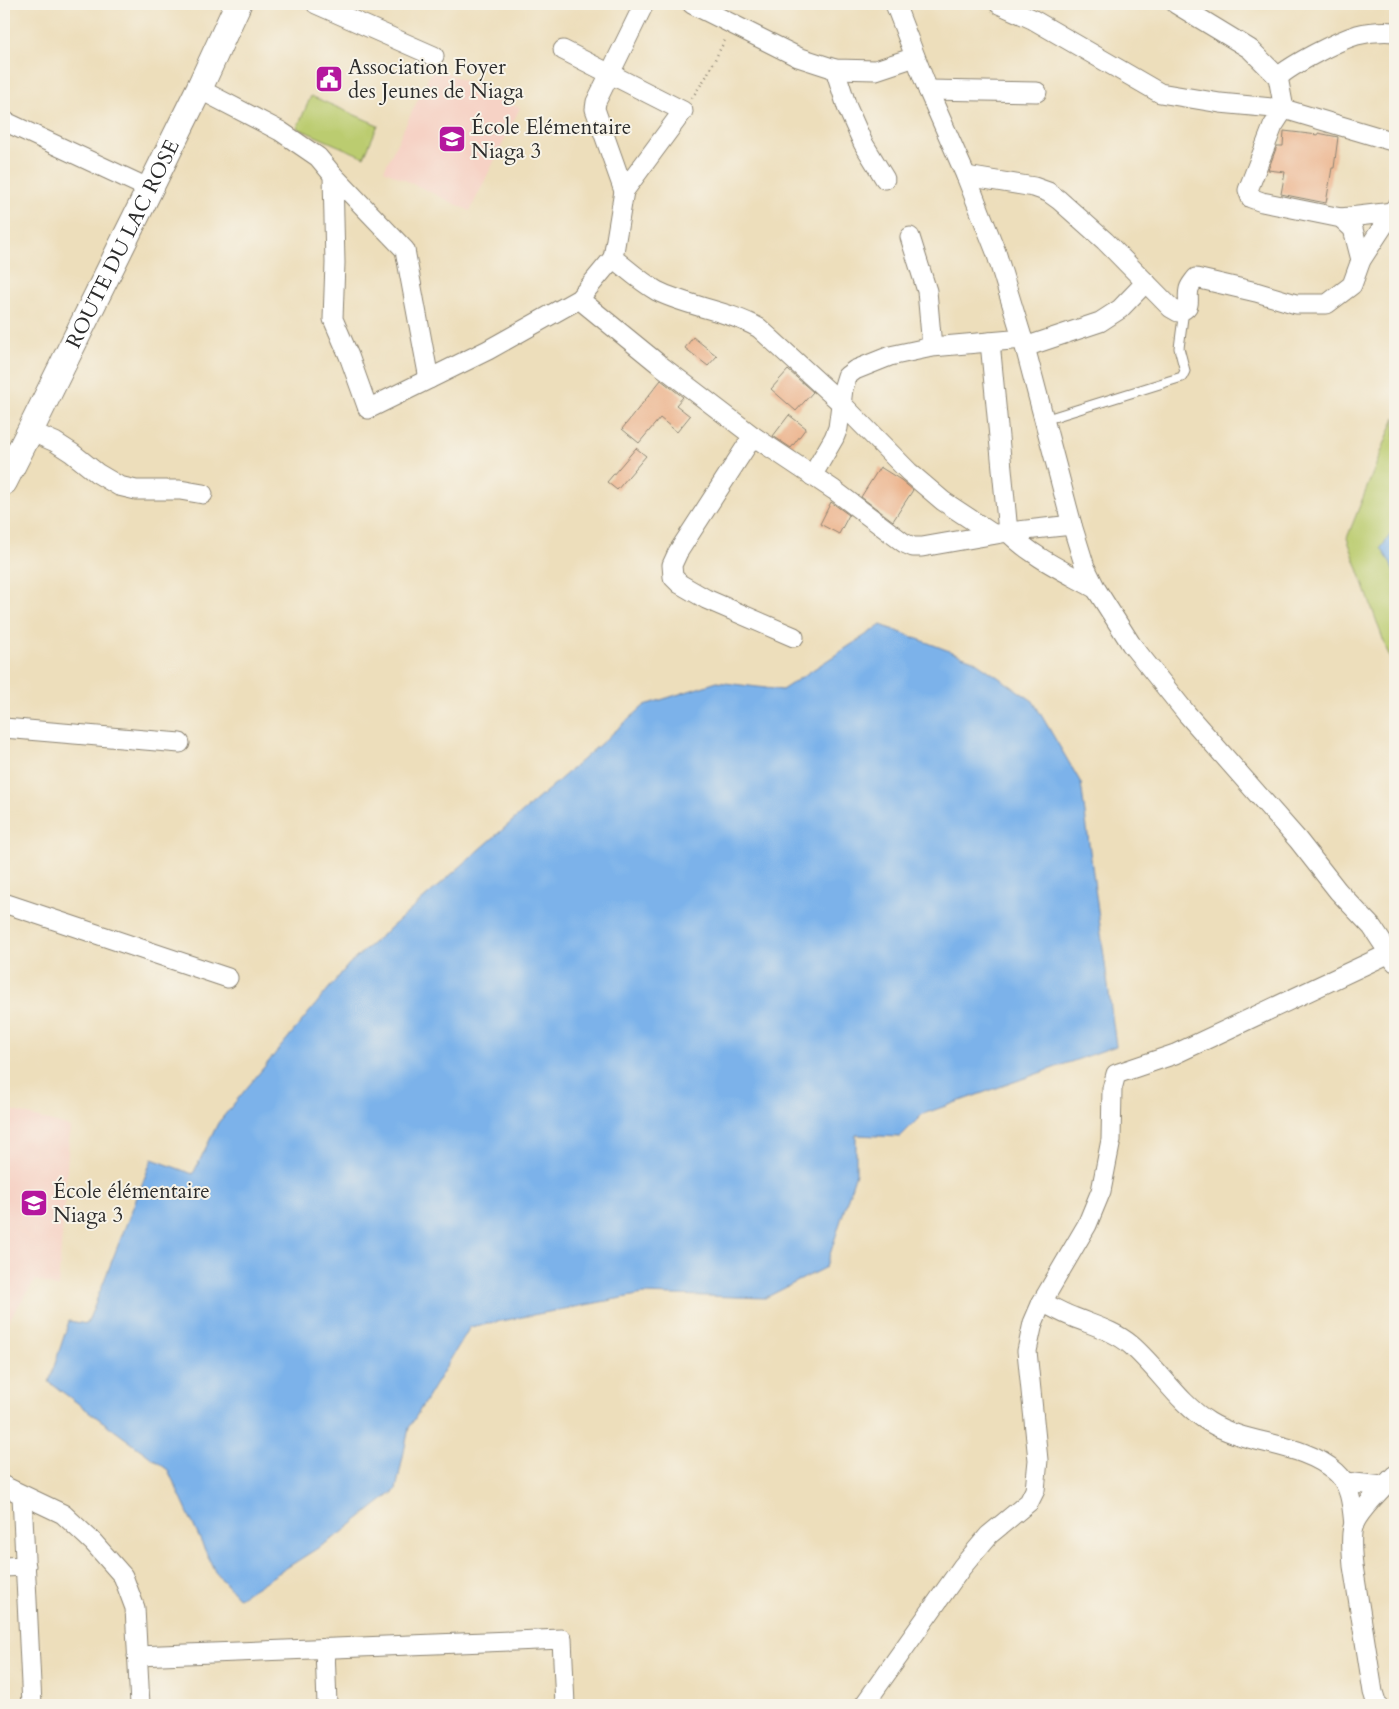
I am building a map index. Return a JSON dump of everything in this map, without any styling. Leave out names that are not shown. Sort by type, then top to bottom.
[{"type":"main road","name":"ROUTE DU LAC ROSE","points":[[4,482],[199,89],[238,4]]},
{"type":"street","points":[[316,4],[434,56]]},
{"type":"street","points":[[624,191],[594,109],[644,4]]},
{"type":"street","points":[[692,4],[798,57],[835,69],[876,70],[914,57]]},
{"type":"street","points":[[864,1705],[962,1567],[990,1534],[1029,1502],[1035,1490],[1038,1460],[1028,1351],[1033,1323],[1042,1302],[1087,1225],[1101,1191],[1111,1140],[1112,1088],[1116,1074],[1174,1054],[1392,958],[1372,927],[1338,891],[1298,840],[1188,714],[1131,644],[1096,589],[1085,567],[1072,525],[1024,343],[996,252],[966,176],[914,57],[895,4]]},
{"type":"street","points":[[999,4],[1032,19],[1160,93],[1220,103],[1284,109],[1395,142]]},
{"type":"street","points":[[1176,4],[1250,49],[1278,77],[1284,109],[1273,126],[1248,190],[1251,198],[1262,202],[1341,218],[1394,210]]},
{"type":"street","points":[[1278,77],[1288,69],[1356,36],[1382,31],[1395,32]]},
{"type":"street","points":[[333,175],[335,263],[333,319],[352,362],[368,409],[488,350],[579,299],[613,258],[624,191],[683,111],[563,50]]},
{"type":"street","points":[[835,69],[847,107],[863,143],[885,179]]},
{"type":"street","points":[[199,89],[280,131],[318,157],[405,250],[428,379]]},
{"type":"street","points":[[928,90],[1036,92]]},
{"type":"street","points":[[4,121],[150,189]]},
{"type":"street","points":[[966,176],[1034,187],[1048,192],[1105,241],[1171,308],[1178,312],[1184,310],[1189,303],[1189,288],[1196,278],[1256,292],[1296,304],[1327,304],[1352,285],[1361,260],[1394,210]]},
{"type":"street","points":[[1341,218],[1353,229],[1361,260]]},
{"type":"street","points":[[910,237],[927,291],[932,347]]},
{"type":"street","points":[[613,258],[642,282],[657,291],[746,321],[759,328],[840,403],[909,472],[943,501],[1017,541],[1032,553],[1096,589]]},
{"type":"street","points":[[812,476],[834,438],[838,428],[840,403],[847,376],[855,370],[890,356],[932,347],[990,342],[1024,343],[1100,322],[1120,309],[1146,282]]},
{"type":"street","points":[[579,299],[660,365],[753,436],[854,504],[904,543],[913,547],[958,542],[1001,533],[1072,525]]},
{"type":"street","points":[[990,342],[1001,533]]},
{"type":"street","points":[[30,431],[66,449],[97,473],[118,486],[136,490],[180,490],[202,494]]},
{"type":"street","points":[[753,436],[678,552],[672,565],[673,577],[680,584],[706,599],[794,637]]},
{"type":"street","points":[[4,728],[180,743]]},
{"type":"street","points":[[4,903],[228,978]]},
{"type":"street","points":[[1042,1302],[1072,1317],[1107,1330],[1129,1343],[1147,1360],[1188,1407],[1210,1423],[1235,1434],[1307,1454],[1326,1463],[1345,1482],[1351,1501],[1354,1525],[1352,1545],[1353,1566],[1373,1692],[1377,1705]]},
{"type":"street","points":[[1345,1482],[1389,1481]]},
{"type":"street","points":[[1354,1525],[1389,1481]]},
{"type":"street","points":[[4,1486],[63,1514],[93,1542],[123,1576],[135,1608],[140,1705]]},
{"type":"street","points":[[22,1496],[32,1705]]},
{"type":"street","points":[[4,1567],[26,1566]]},
{"type":"street","points":[[137,1656],[562,1639],[565,1705]]},
{"type":"street","points":[[325,1648],[327,1705]]},
{"type":"lane","points":[[1044,420],[1182,377],[1185,371],[1179,348],[1184,310]]},
{"type":"path","points":[[683,111],[706,77],[733,25]]},
{"type":"shaded area","name":"École Elémentaire Niaga 3","points":[[434,66],[520,108],[470,211],[384,170]]},
{"type":"shaded area","name":"École élémentaire Niaga 3","points":[[4,1108],[70,1127],[58,1288],[36,1280],[4,1327]]},
{"type":"green space","points":[[311,96],[378,125],[364,157],[297,128]]},
{"type":"green space","points":[[1395,417],[1395,673],[1347,538]]},
{"type":"water","points":[[1395,528],[1395,576],[1390,562],[1381,548]]},
{"type":"water","points":[[881,625],[973,660],[1033,701],[1081,783],[1116,1046],[923,1114],[900,1137],[856,1135],[856,1173],[826,1267],[765,1298],[643,1294],[470,1327],[409,1428],[396,1490],[340,1534],[239,1598],[215,1572],[168,1470],[49,1382],[69,1321],[87,1324],[152,1159],[193,1174],[218,1123],[349,964],[645,705],[717,682],[782,690]]},
{"type":"building","points":[[1284,131],[1318,135],[1318,133],[1338,137],[1334,168],[1332,168],[1326,203],[1281,194],[1285,172],[1268,170],[1277,146],[1283,146]]},
{"type":"building","points":[[693,337],[717,356],[708,366],[685,348]]},
{"type":"building","points":[[788,370],[813,392],[796,411],[771,389]]},
{"type":"building","points":[[661,380],[683,397],[676,405],[690,416],[677,432],[660,418],[639,443],[622,429]]},
{"type":"building","points":[[789,415],[806,428],[791,448],[773,436]]},
{"type":"building","points":[[636,448],[646,456],[617,490],[607,482]]},
{"type":"building","points":[[880,467],[913,490],[893,521],[861,497]]},
{"type":"building","points":[[831,502],[849,515],[839,534],[820,524]]},
{"type":"place","name":"Association Foyer des Jeunes de Niaga","points":[[329,79]]},
{"type":"place","name":"École Elémentaire Niaga 3","points":[[452,139]]},
{"type":"place","name":"École élémentaire Niaga 3","points":[[34,1203]]}]
